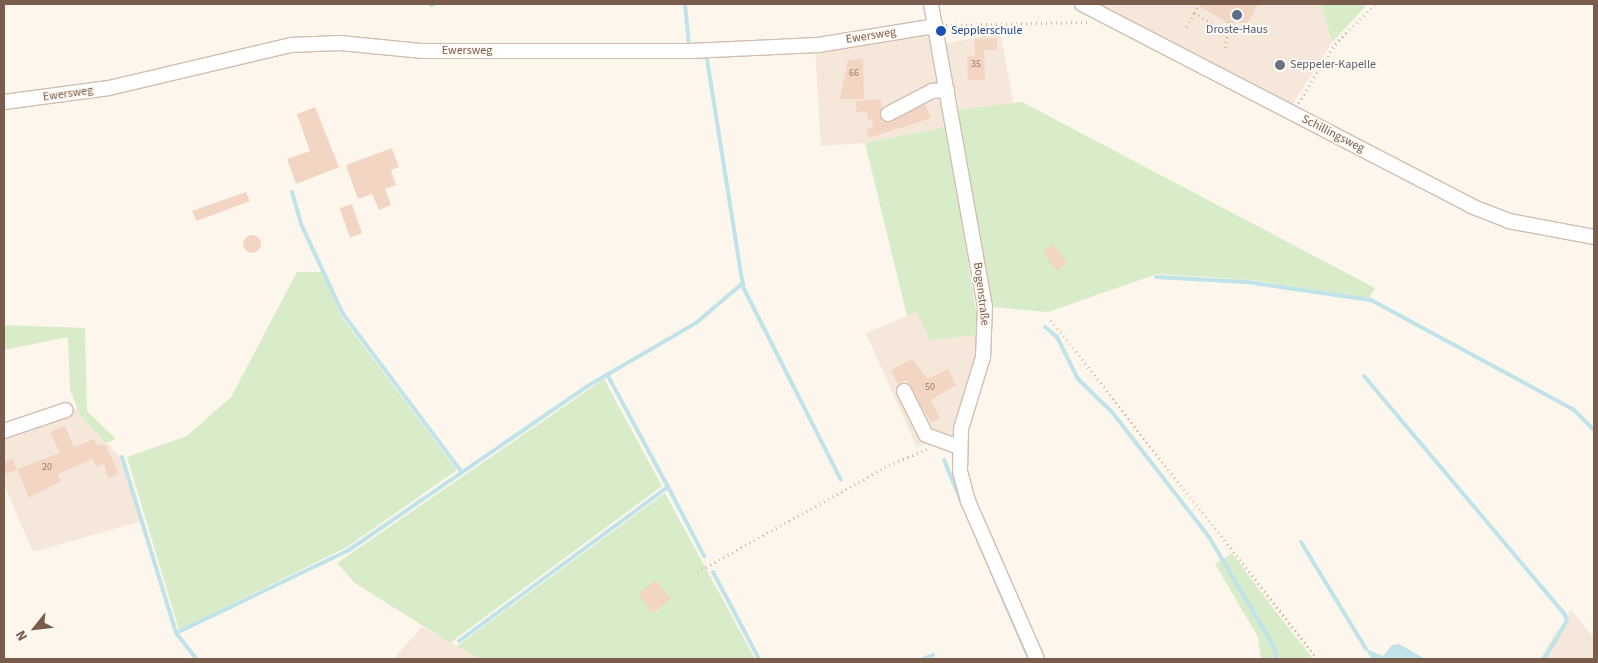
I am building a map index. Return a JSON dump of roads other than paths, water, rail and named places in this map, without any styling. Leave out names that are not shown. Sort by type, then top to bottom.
[{"type":"street","name":"Bogenstraße","points":[[931,4],[985,306],[983,357],[959,447],[968,501],[1036,659]]},
{"type":"street","name":"Schillingsweg","points":[[1082,4],[1292,113],[1508,221],[1594,237]]},
{"type":"street","name":"Ewersweg","points":[[4,102],[109,88],[291,45],[340,43],[421,51],[690,51],[818,44],[934,26]]},
{"type":"street","points":[[888,114],[932,91],[947,90]]},
{"type":"street","points":[[904,391],[926,435],[959,447]]},
{"type":"street","points":[[4,431],[66,410]]},
{"type":"water","points":[[1399,644],[1425,659],[1371,659],[1366,649],[1383,656],[1392,645]]},
{"type":"waterway","points":[[685,4],[689,45]]},
{"type":"waterway","points":[[707,59],[743,287],[841,480]]},
{"type":"waterway","points":[[292,192],[301,224],[343,314],[461,471]]},
{"type":"waterway","points":[[1156,277],[1247,282],[1371,300],[1573,409],[1594,430]]},
{"type":"waterway","points":[[176,633],[349,550],[586,387],[696,323],[743,283]]},
{"type":"waterway","points":[[1045,327],[1057,337],[1078,379],[1112,412],[1209,537],[1274,647],[1277,659]]},
{"type":"waterway","points":[[459,641],[668,487],[607,374]]},
{"type":"waterway","points":[[1364,376],[1565,615],[1567,621],[1544,659]]},
{"type":"waterway","points":[[122,457],[176,633],[196,659]]},
{"type":"waterway","points":[[944,460],[961,501]]},
{"type":"waterway","points":[[668,487],[704,556]]},
{"type":"waterway","points":[[978,540],[1029,659]]},
{"type":"waterway","points":[[1301,542],[1366,649]]},
{"type":"waterway","points":[[713,572],[759,659]]},
{"type":"waterway","points":[[923,659],[933,655]]},
{"type":"place","name":"Droste-Haus","points":[[1237,15]]},
{"type":"place","name":"Sepplerschule","points":[[941,31]]},
{"type":"place","name":"Seppeler-Kapelle","points":[[1280,65]]}]
